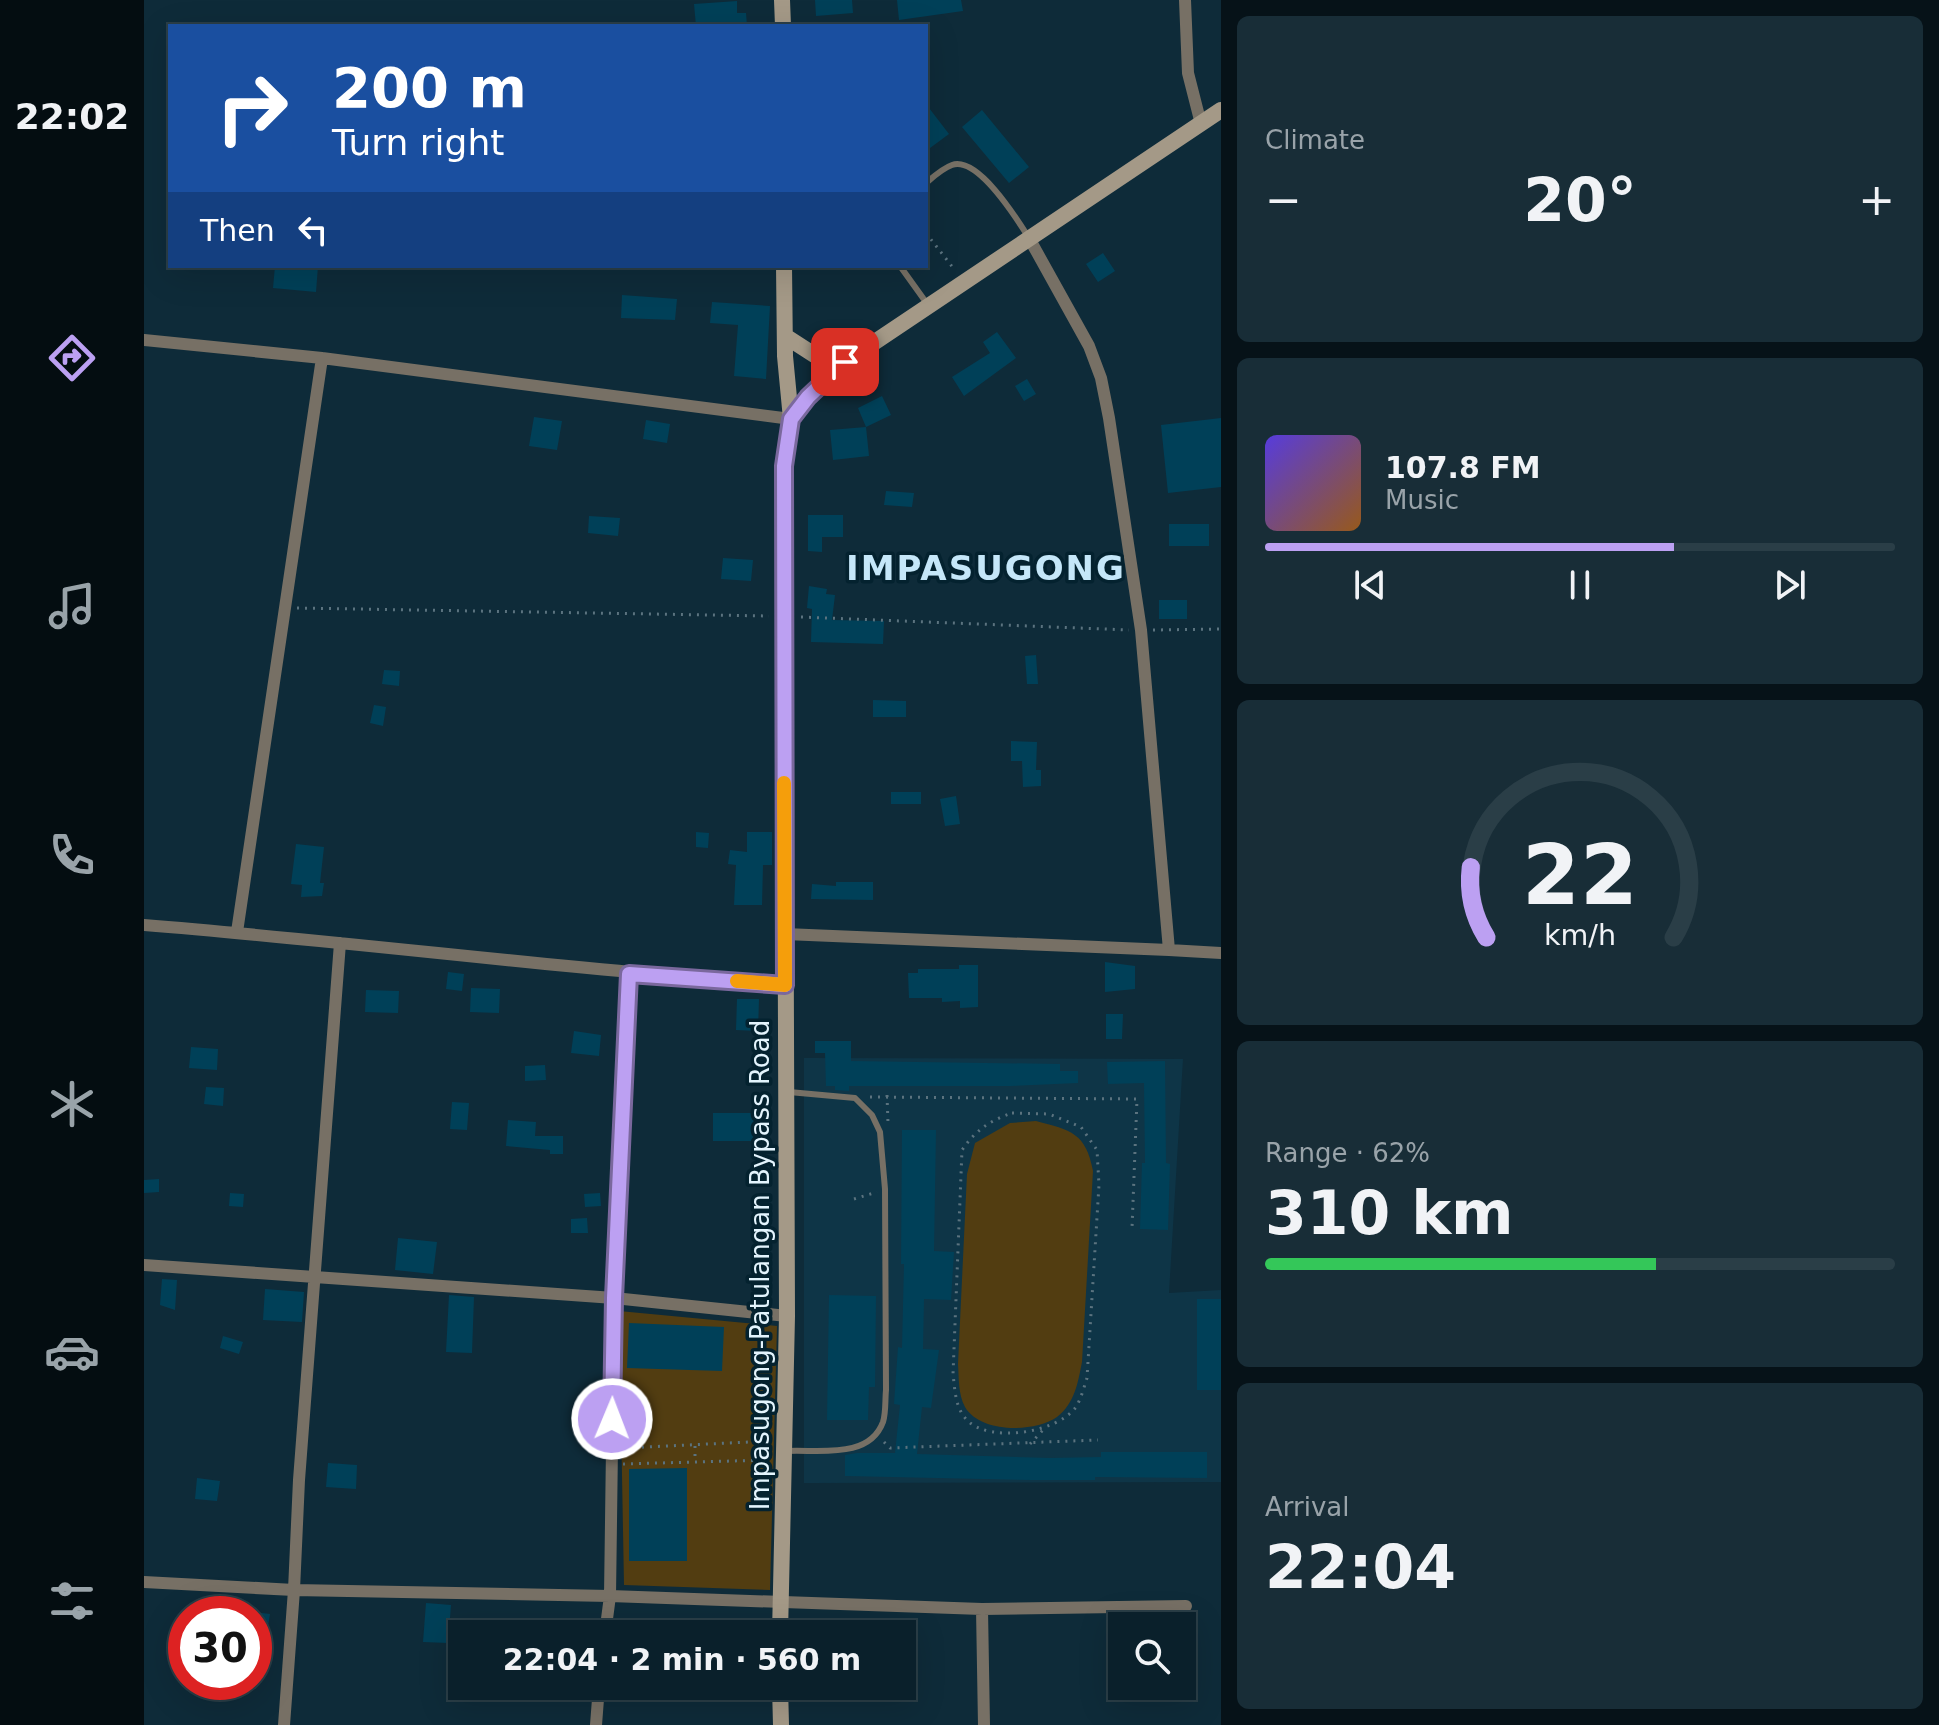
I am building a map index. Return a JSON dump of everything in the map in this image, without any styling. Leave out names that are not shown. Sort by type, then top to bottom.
[{"type":"main road","points":[[782,0],[783,24]]},
{"type":"main road","name":"Impasugong-Patulangan Bypass Road","points":[[780,1620],[787,1316],[784,466],[791,419],[816,387],[845,362],[1221,110]]},
{"type":"main road","points":[[784,268],[791,419]]},
{"type":"main road","points":[[785,336],[805,351],[845,362]]},
{"type":"main road","points":[[780,1700],[781,1725]]},
{"type":"street","points":[[1185,0],[1188,73],[1201,124]]},
{"type":"street","points":[[1029,238],[1089,346],[1101,378],[1141,630],[1169,950]]},
{"type":"street","points":[[144,340],[322,358],[791,419]]},
{"type":"street","points":[[237,932],[322,358]]},
{"type":"street","points":[[144,925],[629,974],[785,985]]},
{"type":"street","points":[[785,934],[1221,953]]},
{"type":"street","points":[[284,1725],[299,1480],[340,943]]},
{"type":"street","points":[[607,1620],[610,1596],[614,1298],[629,974]]},
{"type":"street","points":[[144,1265],[614,1298],[787,1316]]},
{"type":"street","points":[[144,1582],[294,1590],[610,1596],[982,1609],[1186,1606]]},
{"type":"street","points":[[982,1609],[984,1725]]},
{"type":"street","points":[[596,1725],[598,1700]]},
{"type":"lane","points":[[928,182],[952,164],[967,164],[979,172],[1029,238]]},
{"type":"lane","points":[[901,268],[928,305]]},
{"type":"lane","points":[[785,1092],[855,1098],[872,1115],[880,1132],[885,1189],[886,1390],[883,1421],[867,1443],[854,1449],[786,1450]]},
{"type":"path","points":[[928,236],[963,282]]},
{"type":"path","points":[[285,607],[785,617],[1141,630],[1221,629]]},
{"type":"path","points":[[855,1098],[887,1095],[1137,1099],[1132,1228]]},
{"type":"path","points":[[880,1132],[888,1124],[887,1095]]},
{"type":"path","points":[[1030,1444],[1044,1429],[1062,1420],[1077,1406],[1087,1378],[1099,1185],[1097,1150],[1081,1127],[1049,1114],[1012,1113],[989,1121],[973,1134],[962,1150],[953,1374],[956,1402],[967,1420],[981,1429],[1016,1432],[1044,1429]]},
{"type":"path","points":[[854,1199],[885,1189]]},
{"type":"path","points":[[875,1434],[890,1448],[1098,1440]]},
{"type":"path","points":[[695,1445],[695,1462]]},
{"type":"path","points":[[612,1449],[695,1445],[786,1450]]},
{"type":"path","points":[[612,1464],[695,1462],[786,1450]]},
{"type":"shaded area","points":[[804,1058],[1183,1059],[1169,1293],[1221,1290],[1221,1482],[804,1483]]},
{"type":"shaded area","points":[[1036,1121],[1075,1135],[1086,1148],[1093,1171],[1082,1362],[1072,1399],[1057,1417],[1035,1426],[1008,1428],[982,1422],[972,1416],[965,1407],[960,1391],[958,1364],[967,1174],[975,1143],[1010,1123]]},
{"type":"shaded area","points":[[619,1311],[777,1326],[770,1590],[624,1585]]},
{"type":"building","points":[[815,0],[852,0],[853,13],[816,16]]},
{"type":"building","points":[[897,0],[961,0],[963,11],[899,20]]},
{"type":"building","points":[[737,1],[737,13],[746,13],[747,24],[696,24],[694,4]]},
{"type":"building","points":[[928,107],[949,134],[928,150]]},
{"type":"building","points":[[982,110],[1029,167],[1009,183],[962,127]]},
{"type":"building","points":[[1103,253],[1115,271],[1098,282],[1086,264]]},
{"type":"building","points":[[275,268],[318,268],[316,292],[273,288]]},
{"type":"building","points":[[622,295],[677,299],[675,320],[621,318]]},
{"type":"building","points":[[712,302],[770,306],[766,379],[734,376],[738,325],[710,323]]},
{"type":"building","points":[[997,332],[1016,358],[964,396],[952,377],[990,353],[983,342]]},
{"type":"building","points":[[1027,379],[1036,394],[1024,401],[1015,386]]},
{"type":"building","points":[[882,396],[891,415],[866,427],[858,408]]},
{"type":"building","points":[[534,417],[562,421],[557,450],[529,446]]},
{"type":"building","points":[[1221,418],[1221,487],[1168,493],[1161,425]]},
{"type":"building","points":[[646,420],[670,424],[667,443],[643,439]]},
{"type":"building","points":[[866,427],[869,456],[833,460],[830,430]]},
{"type":"building","points":[[886,491],[914,493],[912,507],[884,505]]},
{"type":"building","points":[[808,515],[843,515],[843,537],[822,537],[822,552],[808,551]]},
{"type":"building","points":[[589,516],[620,518],[618,536],[588,533]]},
{"type":"building","points":[[1169,524],[1209,524],[1209,546],[1169,546]]},
{"type":"building","points":[[723,558],[753,560],[751,581],[721,579]]},
{"type":"building","points":[[809,586],[827,589],[826,594],[835,595],[832,620],[884,621],[883,644],[811,642],[812,609],[807,608]]},
{"type":"building","points":[[1159,600],[1187,600],[1187,619],[1159,619]]},
{"type":"building","points":[[1036,655],[1038,684],[1027,684],[1025,656]]},
{"type":"building","points":[[384,670],[400,671],[399,686],[382,684]]},
{"type":"building","points":[[873,700],[906,701],[906,717],[873,717]]},
{"type":"building","points":[[374,705],[386,707],[383,726],[370,723]]},
{"type":"building","points":[[1011,741],[1037,742],[1036,770],[1041,770],[1041,786],[1023,787],[1022,761],[1011,761]]},
{"type":"building","points":[[891,792],[921,792],[921,804],[891,804]]},
{"type":"building","points":[[956,796],[960,824],[945,826],[940,799]]},
{"type":"building","points":[[696,832],[709,833],[708,848],[696,847]]},
{"type":"building","points":[[747,832],[772,832],[772,865],[763,865],[762,905],[734,905],[736,865],[728,864],[730,850],[747,852]]},
{"type":"building","points":[[296,844],[324,847],[320,883],[324,883],[322,896],[301,897],[302,885],[291,884]]},
{"type":"building","points":[[836,882],[873,882],[873,900],[811,899],[812,884],[836,886]]},
{"type":"building","points":[[1105,962],[1135,966],[1135,989],[1105,992]]},
{"type":"building","points":[[959,965],[978,965],[978,1007],[960,1008],[960,1001],[942,1002],[942,998],[909,998],[908,973],[918,973],[918,969],[959,969]]},
{"type":"building","points":[[448,972],[464,974],[462,991],[446,989]]},
{"type":"building","points":[[471,988],[500,989],[499,1013],[470,1012]]},
{"type":"building","points":[[366,990],[399,991],[398,1013],[365,1012]]},
{"type":"building","points":[[737,999],[759,999],[758,1031],[736,1030]]},
{"type":"building","points":[[1106,1014],[1123,1014],[1122,1039],[1106,1039]]},
{"type":"building","points":[[574,1031],[601,1035],[599,1056],[571,1053]]},
{"type":"building","points":[[815,1041],[851,1041],[851,1061],[1060,1064],[1060,1071],[1078,1071],[1078,1083],[849,1086],[849,1091],[835,1090],[835,1086],[826,1086],[825,1053],[815,1053]]},
{"type":"building","points":[[191,1047],[218,1049],[217,1070],[189,1068]]},
{"type":"building","points":[[1165,1061],[1166,1163],[1170,1164],[1168,1230],[1140,1229],[1142,1163],[1145,1163],[1144,1083],[1108,1084],[1107,1062]]},
{"type":"building","points":[[545,1065],[546,1080],[525,1081],[525,1066]]},
{"type":"building","points":[[206,1087],[224,1088],[223,1106],[204,1104]]},
{"type":"building","points":[[452,1102],[469,1103],[467,1130],[450,1129]]},
{"type":"building","points":[[713,1113],[755,1113],[755,1141],[713,1141]]},
{"type":"building","points":[[508,1120],[536,1122],[535,1136],[563,1136],[563,1154],[506,1146]]},
{"type":"building","points":[[902,1130],[936,1130],[934,1251],[954,1252],[951,1300],[924,1299],[923,1349],[939,1350],[931,1408],[922,1407],[917,1454],[1050,1458],[1101,1457],[1101,1452],[1207,1452],[1207,1478],[1032,1480],[845,1476],[845,1455],[895,1453],[900,1405],[894,1404],[898,1347],[902,1348],[904,1264],[901,1264]]},
{"type":"building","points":[[159,1179],[159,1192],[144,1193],[144,1180]]},
{"type":"building","points":[[230,1193],[244,1194],[243,1207],[229,1206]]},
{"type":"building","points":[[600,1193],[601,1206],[585,1207],[584,1194]]},
{"type":"building","points":[[587,1218],[588,1233],[571,1233],[571,1219]]},
{"type":"building","points":[[398,1238],[437,1242],[433,1274],[395,1270]]},
{"type":"building","points":[[162,1279],[177,1280],[175,1310],[160,1305]]},
{"type":"building","points":[[265,1289],[304,1292],[302,1322],[263,1320]]},
{"type":"building","points":[[449,1295],[474,1297],[472,1353],[446,1352]]},
{"type":"building","points":[[829,1295],[876,1296],[875,1387],[869,1387],[868,1420],[827,1420]]},
{"type":"building","points":[[1197,1299],[1221,1299],[1221,1390],[1197,1390]]},
{"type":"building","points":[[629,1323],[724,1327],[722,1371],[627,1368]]},
{"type":"building","points":[[223,1336],[243,1342],[239,1354],[220,1348]]},
{"type":"building","points":[[328,1463],[357,1465],[356,1489],[326,1487]]},
{"type":"building","points":[[687,1468],[687,1561],[629,1561],[629,1469]]},
{"type":"building","points":[[197,1478],[220,1481],[217,1501],[195,1499]]},
{"type":"building","points":[[426,1603],[451,1605],[448,1643],[423,1642]]},
{"type":"slow traffic","points":[[737,981],[785,985],[784,783]]},
{"type":"district","name":"IMPASUGONG","points":[[986,568]]},
{"type":"route","points":[[612,1419],[614,1298],[629,974],[785,985],[786,441],[791,419],[825,378],[845,362]]}]
